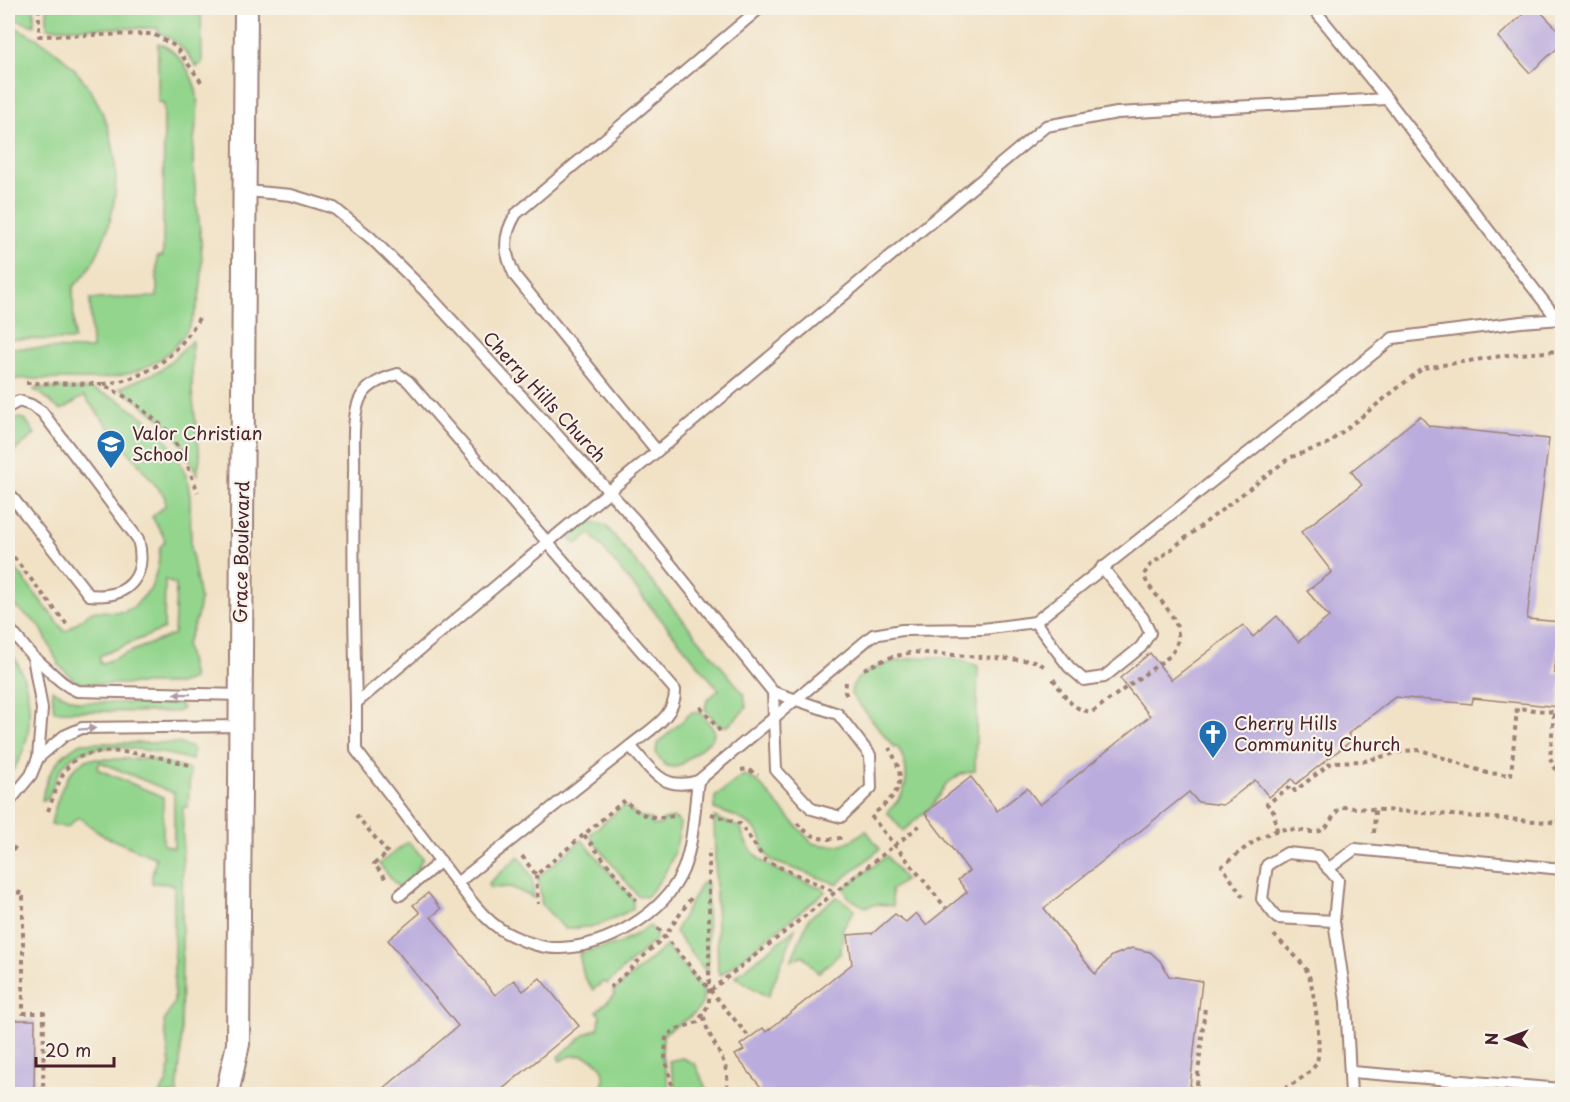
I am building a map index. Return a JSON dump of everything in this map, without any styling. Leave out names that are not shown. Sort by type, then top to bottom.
[{"type":"street","name":"Grace Boulevard","points":[[227,1095],[238,1044],[246,8]]},
{"type":"lane","points":[[657,451],[515,276],[506,257],[507,228],[516,214],[760,8]]},
{"type":"lane","points":[[1313,8],[1560,319]]},
{"type":"lane","points":[[356,704],[1046,126],[1117,113],[1387,99]]},
{"type":"lane","name":"Cherry Hills Church","points":[[246,191],[291,195],[334,208],[371,238],[425,291],[610,491],[773,692]]},
{"type":"lane","points":[[630,746],[662,781],[680,786],[698,781],[873,635],[902,630],[983,629],[1035,622],[1393,338],[1560,319]]},
{"type":"lane","points":[[458,883],[671,711],[675,702],[675,690],[408,381],[398,374],[383,378],[369,387],[359,400],[356,418],[353,526],[356,750],[458,883],[485,916],[511,936],[535,944],[561,948],[614,936],[647,914],[671,891],[682,871],[692,841],[698,781]]},
{"type":"lane","points":[[8,407],[19,401],[32,405],[42,412],[138,539],[142,555],[135,579],[123,591],[105,596],[89,595],[8,492]]},
{"type":"lane","points":[[1035,622],[1069,666],[1084,680],[1104,677],[1141,647],[1150,633],[1143,618],[1102,567]]},
{"type":"lane","points":[[8,627],[33,657],[45,666],[57,680],[76,691],[241,695]]},
{"type":"lane","points":[[8,803],[31,775],[38,758],[42,709],[33,657]]},
{"type":"lane","points":[[773,692],[795,700],[838,714],[870,755],[871,788],[841,817],[812,809],[776,770],[773,692]]},
{"type":"lane","points":[[38,758],[64,736],[82,728],[241,726]]},
{"type":"lane","points":[[1328,868],[1355,849],[1563,869]]},
{"type":"lane","points":[[1334,921],[1276,918],[1262,899],[1268,865],[1287,853],[1318,856],[1338,880],[1334,921],[1346,1002],[1352,1095]]},
{"type":"lane","points":[[400,895],[441,861]]},
{"type":"lane","points":[[1352,1072],[1563,1089]]},
{"type":"path","points":[[39,8],[39,36],[153,34],[175,46],[202,83]]},
{"type":"path","points":[[20,383],[102,384],[135,378],[169,358],[188,336],[199,318]]},
{"type":"path","points":[[102,384],[143,409],[168,431],[185,459],[198,492]]},
{"type":"path","points":[[8,550],[67,625]]},
{"type":"path","points":[[1563,592],[1563,610]]},
{"type":"path","points":[[1563,648],[1560,668],[1563,669]]},
{"type":"path","points":[[700,707],[720,731]]},
{"type":"path","points":[[1277,831],[1274,813],[1268,804],[1291,786],[1295,791],[1332,762],[1365,761],[1404,751],[1421,750],[1487,772],[1511,775],[1517,708],[1563,713]]},
{"type":"path","points":[[1246,901],[1222,866],[1269,833],[1277,831],[1319,832],[1327,827],[1334,812],[1342,807],[1560,823],[1561,779],[1550,758],[1554,712]]},
{"type":"path","points":[[48,811],[70,765],[83,756],[144,753],[193,766]]},
{"type":"path","points":[[536,874],[625,800],[641,814],[651,818],[679,815]]},
{"type":"path","points":[[709,813],[740,824],[766,861],[835,892]]},
{"type":"path","points":[[356,815],[388,853],[374,864],[400,895]]},
{"type":"path","points":[[871,816],[946,908]]},
{"type":"path","points":[[674,1095],[665,1057],[666,1036],[677,1029],[698,1022],[704,1016],[711,991],[923,823]]},
{"type":"path","points":[[584,835],[639,903]]},
{"type":"path","points":[[8,858],[17,844]]},
{"type":"path","points":[[522,856],[536,874],[538,904]]},
{"type":"path","points":[[8,892],[23,893],[23,1013],[44,1013],[43,1095]]},
{"type":"path","points":[[654,923],[750,1038]]},
{"type":"path","points":[[1265,927],[1307,971],[1312,987],[1319,1051],[1318,1061],[1312,1071],[1276,1095]]},
{"type":"path","points":[[1196,1095],[1206,1007]]},
{"type":"path","points":[[704,1016],[707,1029],[728,1069],[726,1095]]},
{"type":"green space","points":[[8,8],[34,8],[34,26],[8,17]]},
{"type":"green space","points":[[47,8],[201,8],[202,63],[197,67],[180,46],[158,32],[158,28],[47,28]]},
{"type":"green space","points":[[8,25],[38,39],[64,58],[85,82],[100,108],[111,138],[116,169],[114,201],[106,233],[97,255],[89,269],[73,287],[74,340],[8,339]]},
{"type":"green space","points":[[158,43],[171,50],[190,73],[198,103],[193,155],[202,256],[201,281],[197,306],[188,328],[173,348],[159,360],[127,374],[93,379],[20,378],[8,380],[8,348],[92,349],[90,299],[157,297],[157,257],[163,256],[164,103],[158,102]]},
{"type":"green space","points":[[192,341],[192,392],[200,458],[197,475],[184,448],[168,425],[120,388],[161,370]]},
{"type":"green space","points":[[35,388],[91,389],[117,399],[158,428],[178,457],[187,478],[190,497],[191,548],[200,600],[197,617],[186,645],[193,679],[179,684],[84,684],[75,681],[59,665],[40,626],[8,601],[8,559],[65,632],[92,611],[124,612],[135,606],[151,588],[158,567],[160,547],[165,542],[152,517],[165,506],[165,497],[84,396],[62,410],[34,390]],"holes":[[[165,580],[176,585],[174,634],[101,664],[99,656],[164,629]]]},
{"type":"green space","points":[[16,418],[25,419],[35,434],[8,456],[8,423]]},
{"type":"green space","points":[[589,521],[606,526],[744,694],[746,708],[728,726],[719,726],[705,709],[707,700],[719,690],[591,534],[576,544],[570,538]]},
{"type":"green space","points":[[8,648],[24,678],[29,712],[24,747],[18,762],[8,776]]},
{"type":"green space","points":[[931,657],[962,660],[978,666],[975,771],[961,774],[946,784],[933,805],[903,831],[887,812],[904,789],[906,773],[902,755],[897,746],[894,747],[851,694],[854,684],[871,670],[896,661]]},
{"type":"green space","points":[[52,690],[79,702],[180,704],[183,709],[177,712],[54,711]]},
{"type":"green space","points":[[692,712],[701,713],[714,730],[713,738],[682,764],[676,767],[666,766],[656,754],[657,744]]},
{"type":"green space","points":[[82,743],[177,743],[193,748],[192,760],[129,748],[81,752],[62,767],[48,799],[42,800],[46,782],[54,766],[66,753]]},
{"type":"green space","points":[[89,759],[150,759],[190,770],[188,807],[183,807],[181,1052],[177,1094],[160,1094],[167,1082],[170,1065],[164,1022],[174,1002],[174,884],[152,883],[156,858],[104,836],[78,817],[67,828],[51,824],[59,796],[68,777],[81,763]],"holes":[[[100,762],[174,793],[174,848],[163,845],[163,797],[97,769]]]},
{"type":"green space","points":[[743,775],[757,781],[812,843],[827,846],[840,844],[866,830],[880,849],[837,884],[772,861],[762,849],[762,841],[754,828],[739,818],[714,809],[715,797]]},
{"type":"green space","points":[[624,806],[638,816],[652,820],[652,825],[660,825],[661,821],[674,818],[680,823],[677,844],[670,863],[646,897],[637,895],[591,838],[591,833]]},
{"type":"green space","points":[[714,817],[741,828],[745,841],[753,852],[772,868],[822,888],[825,892],[721,975],[718,971]]},
{"type":"green space","points":[[582,840],[633,899],[633,909],[597,926],[565,929],[542,905],[538,877]]},
{"type":"green space","points":[[408,842],[423,858],[415,874],[399,888],[379,864]]},
{"type":"green space","points":[[519,856],[532,877],[534,898],[511,887],[490,888],[488,884]]},
{"type":"green space","points":[[887,856],[905,880],[891,890],[893,906],[877,904],[865,907],[849,898],[844,888]]},
{"type":"green space","points":[[705,882],[707,884],[708,974],[675,932],[701,884]]},
{"type":"green space","points":[[837,897],[855,909],[843,928],[841,953],[818,973],[803,955],[791,961],[809,918]]},
{"type":"green space","points":[[650,926],[656,932],[656,939],[607,984],[604,981],[593,990],[584,977],[579,953],[619,944]]},
{"type":"green space","points":[[795,929],[768,997],[735,977]]},
{"type":"green space","points":[[666,946],[703,989],[701,1005],[696,1011],[663,1035],[662,1056],[671,1094],[615,1092],[600,1094],[598,1091],[603,1083],[604,1075],[602,1067],[596,1061],[580,1055],[560,1061],[558,1057],[586,1034],[599,1028],[600,1016],[597,1011],[615,995],[613,992]]},
{"type":"green space","points":[[682,1058],[695,1064],[709,1094],[677,1094],[669,1061]]},
{"type":"building","points":[[1530,8],[1537,8],[1563,35],[1563,43],[1530,73],[1498,37]]},
{"type":"building","name":"Cherry Hills Community Church","points":[[1420,416],[1429,426],[1549,439],[1527,619],[1561,622],[1554,673],[1562,673],[1559,707],[1473,698],[1472,704],[1395,697],[1348,734],[1352,740],[1296,784],[1292,779],[1269,797],[1255,780],[1223,805],[1198,802],[1189,792],[1044,908],[1095,974],[1112,956],[1132,948],[1150,952],[1160,961],[1169,976],[1202,981],[1189,1095],[759,1095],[760,1086],[735,1055],[744,1050],[740,1045],[763,1028],[766,1032],[852,964],[848,935],[873,933],[895,914],[906,922],[916,913],[926,925],[967,892],[958,880],[969,871],[925,813],[971,777],[997,811],[1027,788],[1040,805],[1150,716],[1120,678],[1150,653],[1171,680],[1243,625],[1253,637],[1277,616],[1298,642],[1329,617],[1307,591],[1332,572],[1301,532],[1362,485],[1351,471]]},
{"type":"building","points":[[428,893],[441,909],[431,917],[495,995],[514,980],[523,991],[540,978],[579,1026],[495,1095],[376,1095],[458,1026],[388,940],[420,913],[413,905]]},
{"type":"building","points":[[8,1020],[35,1020],[34,1095],[8,1095]]},
{"type":"place","name":"Valor Christian School","points":[[111,470]]},
{"type":"place","name":"Cherry Hills Community Church","points":[[1213,760]]}]
